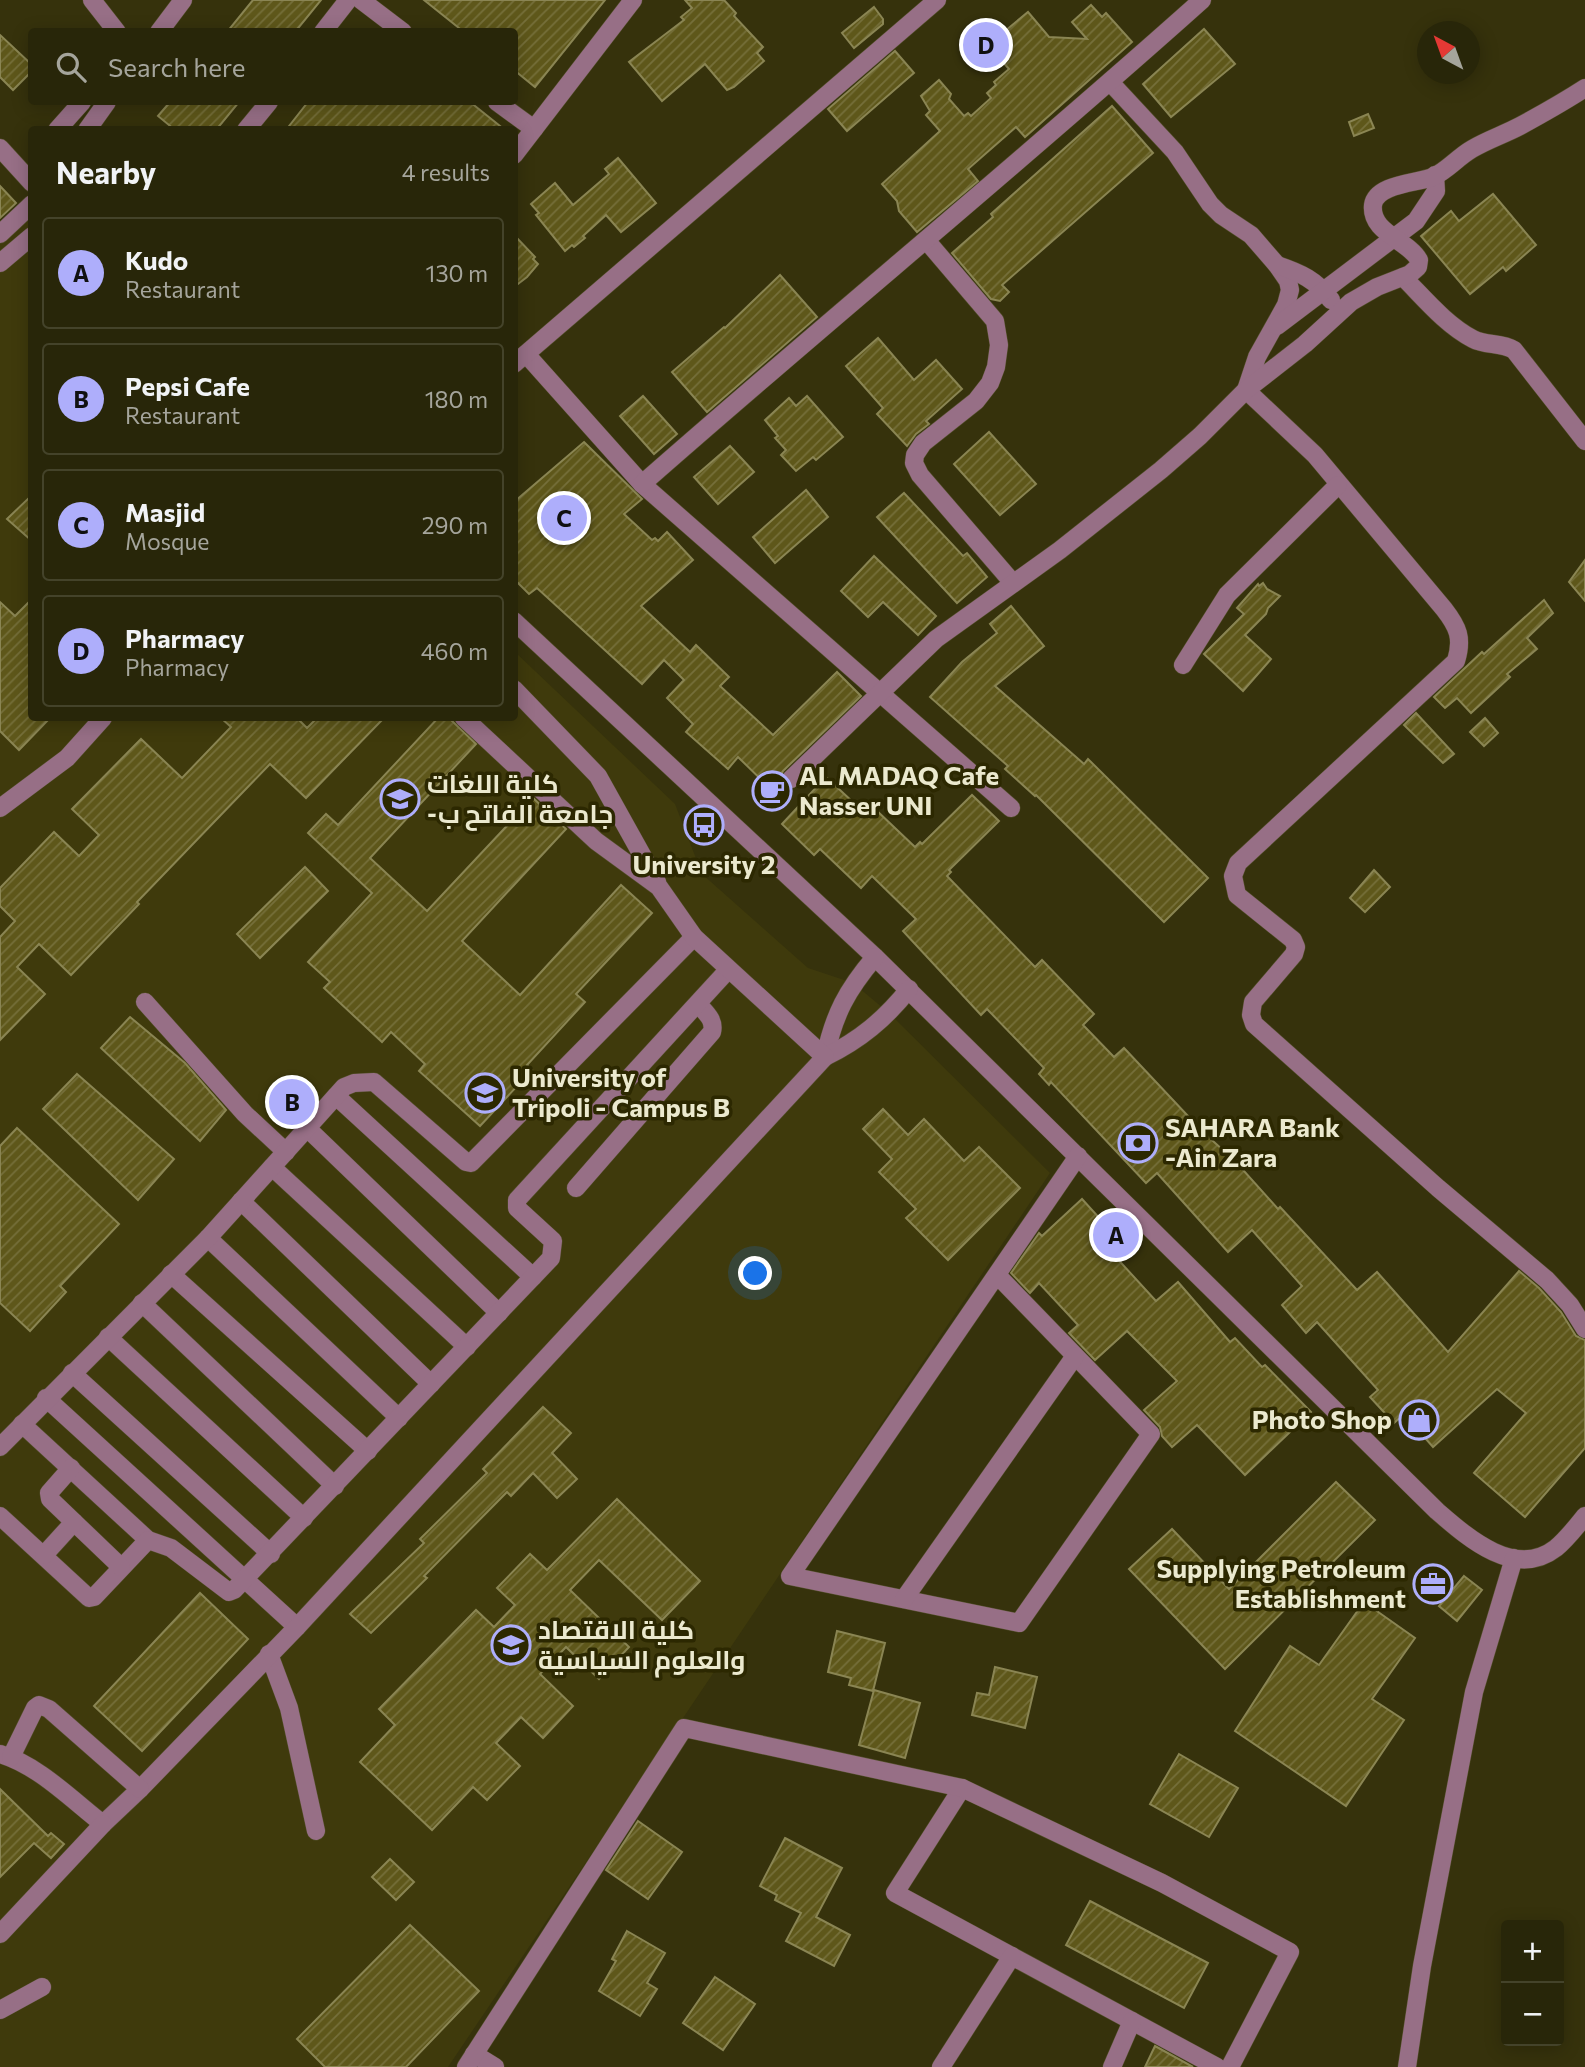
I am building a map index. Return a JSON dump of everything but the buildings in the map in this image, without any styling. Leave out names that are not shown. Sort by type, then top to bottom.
[{"type":"street","points":[[92,0],[114,28]]},
{"type":"street","points":[[162,28],[183,0]]},
{"type":"street","points":[[326,28],[348,0]]},
{"type":"street","points":[[360,0],[398,28]]},
{"type":"street","points":[[518,150],[633,0]]},
{"type":"street","points":[[937,0],[520,359],[642,484],[1012,808]]},
{"type":"street","points":[[642,484],[1202,0]]},
{"type":"street","points":[[1110,82],[1175,152],[1210,204],[1221,215],[1251,235],[1288,281],[1290,290],[1286,305],[1257,357],[1245,390]]},
{"type":"street","points":[[791,779],[936,639],[1093,524],[1161,470],[1200,436],[1245,390],[1305,344],[1340,312],[1364,294],[1403,277],[1418,267],[1419,260],[1409,247],[1383,230],[1375,217],[1373,206],[1376,198],[1393,187],[1435,176],[1472,148],[1521,125],[1585,88]]},
{"type":"street","points":[[61,126],[79,105]]},
{"type":"street","points":[[90,126],[105,105]]},
{"type":"street","points":[[249,126],[267,105]]},
{"type":"street","points":[[501,105],[534,130]]},
{"type":"street","points":[[0,148],[28,171]]},
{"type":"street","points":[[1272,330],[1422,215],[1436,191],[1435,176]]},
{"type":"street","points":[[0,234],[28,208]]},
{"type":"street","points":[[0,263],[28,239]]},
{"type":"street","points":[[926,240],[995,321],[999,345],[996,367],[990,383],[976,401],[923,443],[915,455],[914,463],[920,475],[1013,583]]},
{"type":"street","points":[[1277,265],[1304,274],[1314,281],[1340,312]]},
{"type":"street","points":[[1403,277],[1464,334],[1478,341],[1503,345],[1514,350],[1585,441]]},
{"type":"street","points":[[1245,390],[1315,455],[1456,624],[1461,636],[1461,647],[1456,661],[1238,863],[1233,876],[1237,895],[1293,940],[1296,947],[1294,954],[1253,1002],[1251,1015],[1254,1024],[1261,1033],[1546,1280],[1570,1305],[1585,1329]]},
{"type":"street","points":[[1183,665],[1227,595],[1338,485]]},
{"type":"street","points":[[518,625],[876,957],[1437,1511],[1471,1540],[1514,1558],[1539,1557],[1555,1549],[1585,1516]]},
{"type":"street","points":[[518,694],[598,776],[659,887],[694,937],[825,1057]]},
{"type":"street","points":[[0,808],[67,758],[100,721]]},
{"type":"street","points":[[467,721],[596,841],[659,887]]},
{"type":"street","points":[[0,1447],[208,1238],[344,1087],[354,1083],[374,1082],[466,1162],[471,1163],[477,1160],[694,937]]},
{"type":"street","points":[[825,1057],[839,1006],[853,983],[876,957]]},
{"type":"street","points":[[22,1424],[148,1540],[170,1548],[229,1592],[246,1580],[551,1258],[553,1241],[517,1208],[517,1200],[728,970]]},
{"type":"street","points":[[0,1934],[103,1824],[298,1627],[825,1057],[870,1031],[909,989]]},
{"type":"street","points":[[145,1002],[245,1114],[286,1152]]},
{"type":"street","points":[[576,1188],[712,1032],[714,1026],[711,1019],[698,1004]]},
{"type":"street","points":[[337,1096],[533,1277]]},
{"type":"street","points":[[307,1128],[499,1313]]},
{"type":"street","points":[[997,1275],[1151,1434],[1019,1623],[790,1576],[1078,1156]]},
{"type":"street","points":[[272,1167],[467,1346]]},
{"type":"street","points":[[241,1201],[432,1384]]},
{"type":"street","points":[[208,1238],[399,1418]]},
{"type":"street","points":[[171,1274],[368,1451]]},
{"type":"street","points":[[142,1303],[335,1486]]},
{"type":"street","points":[[108,1337],[304,1518]]},
{"type":"street","points":[[904,1599],[1075,1356]]},
{"type":"street","points":[[72,1373],[271,1554]]},
{"type":"street","points":[[46,1398],[298,1627]]},
{"type":"street","points":[[71,1468],[49,1493],[50,1499],[121,1567]]},
{"type":"street","points":[[0,1516],[89,1598],[148,1540]]},
{"type":"street","points":[[44,1555],[74,1522]]},
{"type":"street","points":[[1407,2067],[1422,1966],[1474,1692],[1514,1558]]},
{"type":"street","points":[[270,1654],[289,1708],[316,1831]]},
{"type":"street","points":[[103,1824],[39,1774],[6,1756],[34,1708],[43,1706],[49,1709],[140,1789]]},
{"type":"street","points":[[495,2067],[470,2060],[684,1728],[961,1788],[1162,1883],[1290,1952],[1230,2067]]},
{"type":"street","points":[[961,1788],[895,1893],[1217,2067]]},
{"type":"street","points":[[941,2067],[1012,1956]]},
{"type":"street","points":[[0,2010],[42,1987]]},
{"type":"street","points":[[1112,2067],[1132,2021]]},
{"type":"shaded area","name":"University of Tripoli - Campus B","points":[[28,216],[28,721],[518,721],[518,655],[675,804],[702,874],[808,968],[853,983],[889,1013],[1050,1173],[448,2067],[0,2067],[0,240]]},
{"type":"place","name":"Pharmacy","points":[[986,45]]},
{"type":"place","name":"Masjid","points":[[564,518]]},
{"type":"place","name":"AL MADAQ Cafe Nasser UNI","points":[[772,791]]},
{"type":"place","name":"كلية اللغات -جامعة الفاتح ب","points":[[400,799]]},
{"type":"place","name":"University 2","points":[[704,825]]},
{"type":"place","name":"University of Tripoli - Campus B","points":[[485,1093]]},
{"type":"place","name":"Pepsi Cafe","points":[[292,1102]]},
{"type":"place","name":"SAHARA Bank -Ain Zara","points":[[1138,1143]]},
{"type":"place","name":"Kudo","points":[[1116,1235]]},
{"type":"place","name":"Photo Shop","points":[[1419,1420]]},
{"type":"place","name":"Supplying Petroleum Establishment","points":[[1433,1584]]},
{"type":"place","name":"كلية الاقتصاد والعلوم السياسية","points":[[511,1645]]}]
